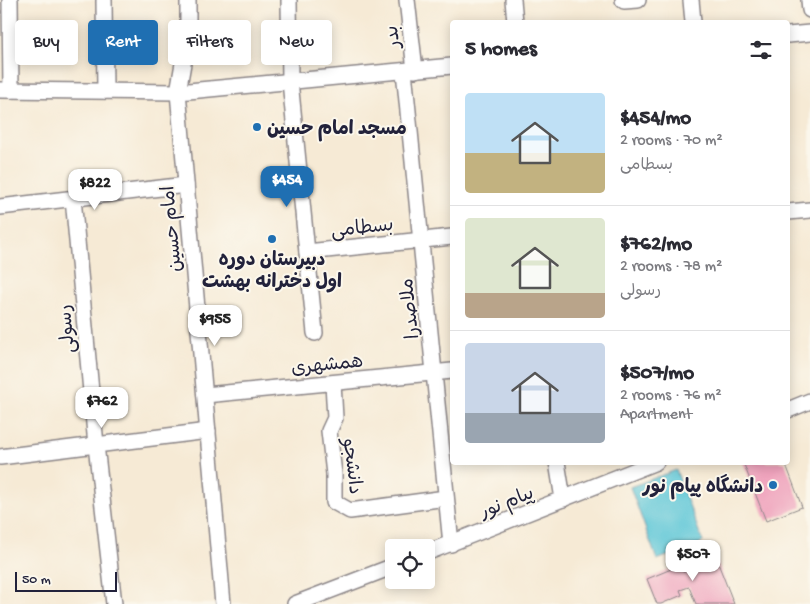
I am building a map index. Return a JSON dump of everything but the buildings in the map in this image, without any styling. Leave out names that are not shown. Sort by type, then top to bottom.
[{"type":"street","points":[[10,0],[6,90],[178,92],[450,66]]},
{"type":"street","points":[[104,0],[105,91]]},
{"type":"street","name":"امام حسین","points":[[188,0],[188,35],[178,92],[223,604]]},
{"type":"street","name":"بسطامی","points":[[289,0],[290,82],[315,332]]},
{"type":"street","name":"بدر","points":[[407,0],[409,70]]},
{"type":"street","points":[[513,0],[515,20]]},
{"type":"street","points":[[623,0],[638,0]]},
{"type":"street","points":[[691,0],[694,20]]},
{"type":"street","points":[[809,0],[810,10]]},
{"type":"street","points":[[790,35],[810,33]]},
{"type":"street","name":"ملاصدرا","points":[[409,70],[421,241],[451,544]]},
{"type":"street","points":[[0,207],[186,185]]},
{"type":"street","name":"رسولی","points":[[73,198],[96,445],[114,604]]},
{"type":"street","points":[[790,212],[810,210]]},
{"type":"street","name":"بسطامی","points":[[307,252],[450,237]]},
{"type":"street","name":"همشهری","points":[[205,395],[450,371]]},
{"type":"street","name":"دانشجو","points":[[333,382],[335,418],[329,430],[334,474],[334,502],[350,511],[446,498]]},
{"type":"street","points":[[790,409],[810,401]]},
{"type":"street","points":[[0,457],[208,432]]},
{"type":"street","points":[[557,465],[563,500]]},
{"type":"street","name":"پیام نور","points":[[435,550],[649,465]]},
{"type":"street","points":[[295,604],[385,569]]},
{"type":"water","points":[[676,470],[703,542],[657,560],[630,487]]},
{"type":"place","name":"مسجد امام حسین","points":[[257,127]]},
{"type":"place","name":"دبیرستان دوره اول دخترانه بهشت","points":[[272,239]]},
{"type":"place","name":"دانشگاه پیام نور","points":[[773,485]]}]
